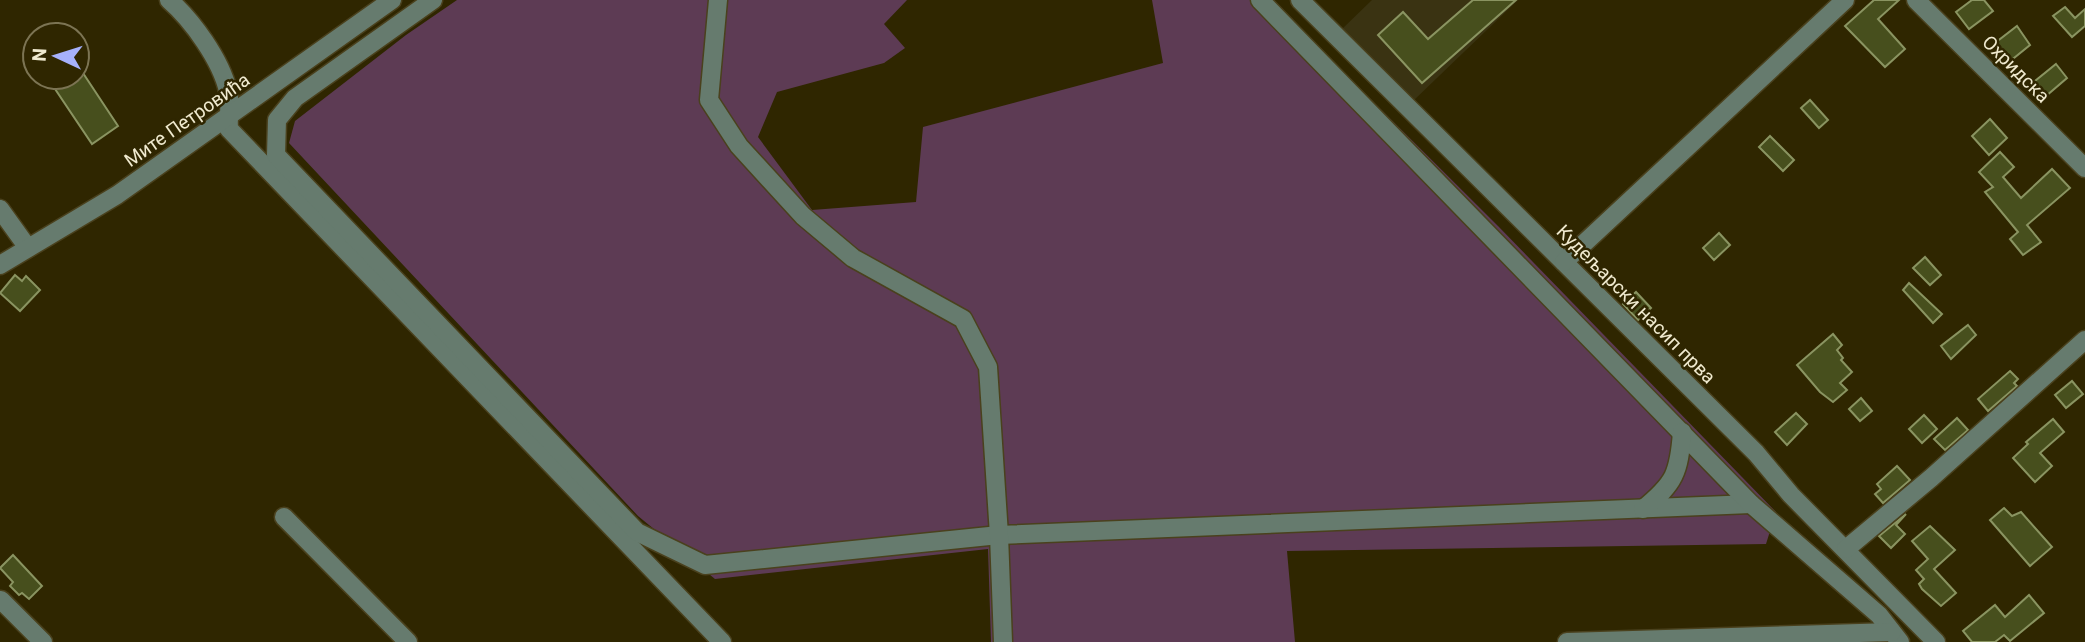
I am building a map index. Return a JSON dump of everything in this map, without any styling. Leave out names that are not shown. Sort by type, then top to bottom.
[{"type":"street","points":[[169,0],[184,13],[218,64],[228,91],[229,129],[722,642]]},
{"type":"street","name":"Мите Петровића","points":[[0,265],[117,195],[392,0]]},
{"type":"street","points":[[433,0],[295,98],[277,120],[276,155],[637,532],[705,565],[999,535],[1751,505]]},
{"type":"street","points":[[718,0],[709,100],[739,146],[803,216],[853,258],[963,318],[988,367],[1003,642]]},
{"type":"street","points":[[1260,0],[1751,505],[1879,615],[1896,637]]},
{"type":"street","name":"Кудељарски насип прва","points":[[1300,0],[1756,453],[1791,495],[1936,642]]},
{"type":"street","points":[[1564,262],[1845,0]]},
{"type":"street","name":"Охридска","points":[[1916,0],[2085,168]]},
{"type":"street","points":[[0,209],[28,248]]},
{"type":"street","points":[[1846,549],[1931,478],[2085,341]]},
{"type":"street","points":[[1643,509],[1667,489],[1680,462],[1682,432]]},
{"type":"street","points":[[284,517],[408,642]]},
{"type":"street","points":[[1,600],[43,642]]},
{"type":"street","points":[[1567,642],[1896,637]]},
{"type":"shaded area","points":[[457,0],[907,0],[884,24],[905,48],[884,63],[777,92],[758,137],[812,210],[916,202],[923,127],[1163,63],[1152,0],[1271,0],[1498,226],[1776,512],[1766,544],[1287,551],[1295,642],[991,642],[988,549],[715,579],[638,516],[289,143],[295,121],[406,35]]},
{"type":"shaded area","points":[[1372,0],[1518,0],[1412,102],[1340,31]]},
{"type":"building","points":[[1473,0],[1516,0],[1422,83],[1378,35],[1403,12],[1428,39]]},
{"type":"building","points":[[1874,0],[1899,0],[1878,19],[1905,49],[1885,67],[1845,26]]},
{"type":"building","points":[[1972,0],[1984,0],[1993,11],[1969,29],[1956,12]]},
{"type":"building","points":[[2065,7],[2075,18],[2085,9],[2085,26],[2072,37],[2053,16]]},
{"type":"building","points":[[2017,26],[2030,45],[2009,62],[1995,43]]},
{"type":"building","points":[[2056,64],[2067,78],[2046,96],[2035,81]]},
{"type":"building","points":[[91,85],[118,126],[92,144],[56,91],[91,91]]},
{"type":"building","points":[[1810,100],[1828,120],[1819,128],[1801,108]]},
{"type":"building","points":[[1990,119],[2007,138],[1989,155],[1972,136]]},
{"type":"building","points":[[1770,136],[1794,160],[1783,171],[1759,147]]},
{"type":"building","points":[[2000,152],[2014,167],[2003,177],[2021,198],[2052,169],[2070,188],[2027,225],[2041,242],[2023,255],[2010,239],[2018,232],[1985,192],[1993,187],[1979,172]]},
{"type":"building","points":[[1719,233],[1730,245],[1714,260],[1703,248]]},
{"type":"building","points":[[1925,257],[1941,275],[1930,285],[1913,268]]},
{"type":"building","points":[[15,275],[22,281],[26,276],[40,290],[20,311],[0,293]]},
{"type":"building","points":[[1909,283],[1942,314],[1933,323],[1903,290]]},
{"type":"building","points":[[1636,292],[1651,308],[1638,320],[1623,304]]},
{"type":"building","points":[[1968,325],[1976,335],[1951,359],[1941,346]]},
{"type":"building","points":[[1833,334],[1842,345],[1837,350],[1843,358],[1841,360],[1852,372],[1840,383],[1847,390],[1833,402],[1820,392],[1797,365]]},
{"type":"building","points":[[2010,371],[2018,379],[2014,383],[2017,386],[1988,411],[1978,399]]},
{"type":"building","points":[[2072,381],[2083,394],[2066,408],[2055,395]]},
{"type":"building","points":[[1861,398],[1872,411],[1860,421],[1849,409]]},
{"type":"building","points":[[1796,413],[1807,424],[1787,445],[1775,432]]},
{"type":"building","points":[[1924,415],[1937,429],[1922,443],[1909,429]]},
{"type":"building","points":[[1957,418],[1968,430],[1945,450],[1934,439]]},
{"type":"building","points":[[2053,419],[2064,432],[2040,453],[2052,466],[2035,482],[2013,458],[2028,444],[2026,442]]},
{"type":"building","points":[[1897,466],[1910,480],[1883,503],[1875,494],[1881,489],[1877,484]]},
{"type":"building","points":[[2004,508],[2012,516],[2021,512],[2052,547],[2030,566],[1990,520]]},
{"type":"building","points":[[1906,514],[1896,525],[1905,534],[1891,548],[1879,536]]},
{"type":"building","points":[[1930,526],[1955,550],[1934,569],[1956,593],[1941,606],[1919,584],[1924,579],[1916,570],[1928,559],[1912,541]]},
{"type":"building","points":[[13,555],[42,586],[29,599],[22,593],[19,595],[10,586],[13,582],[0,568]]},
{"type":"building","points":[[2029,595],[2044,613],[2010,641],[2004,635],[1995,642],[1972,642],[1963,631],[1995,605],[2005,617]]}]
